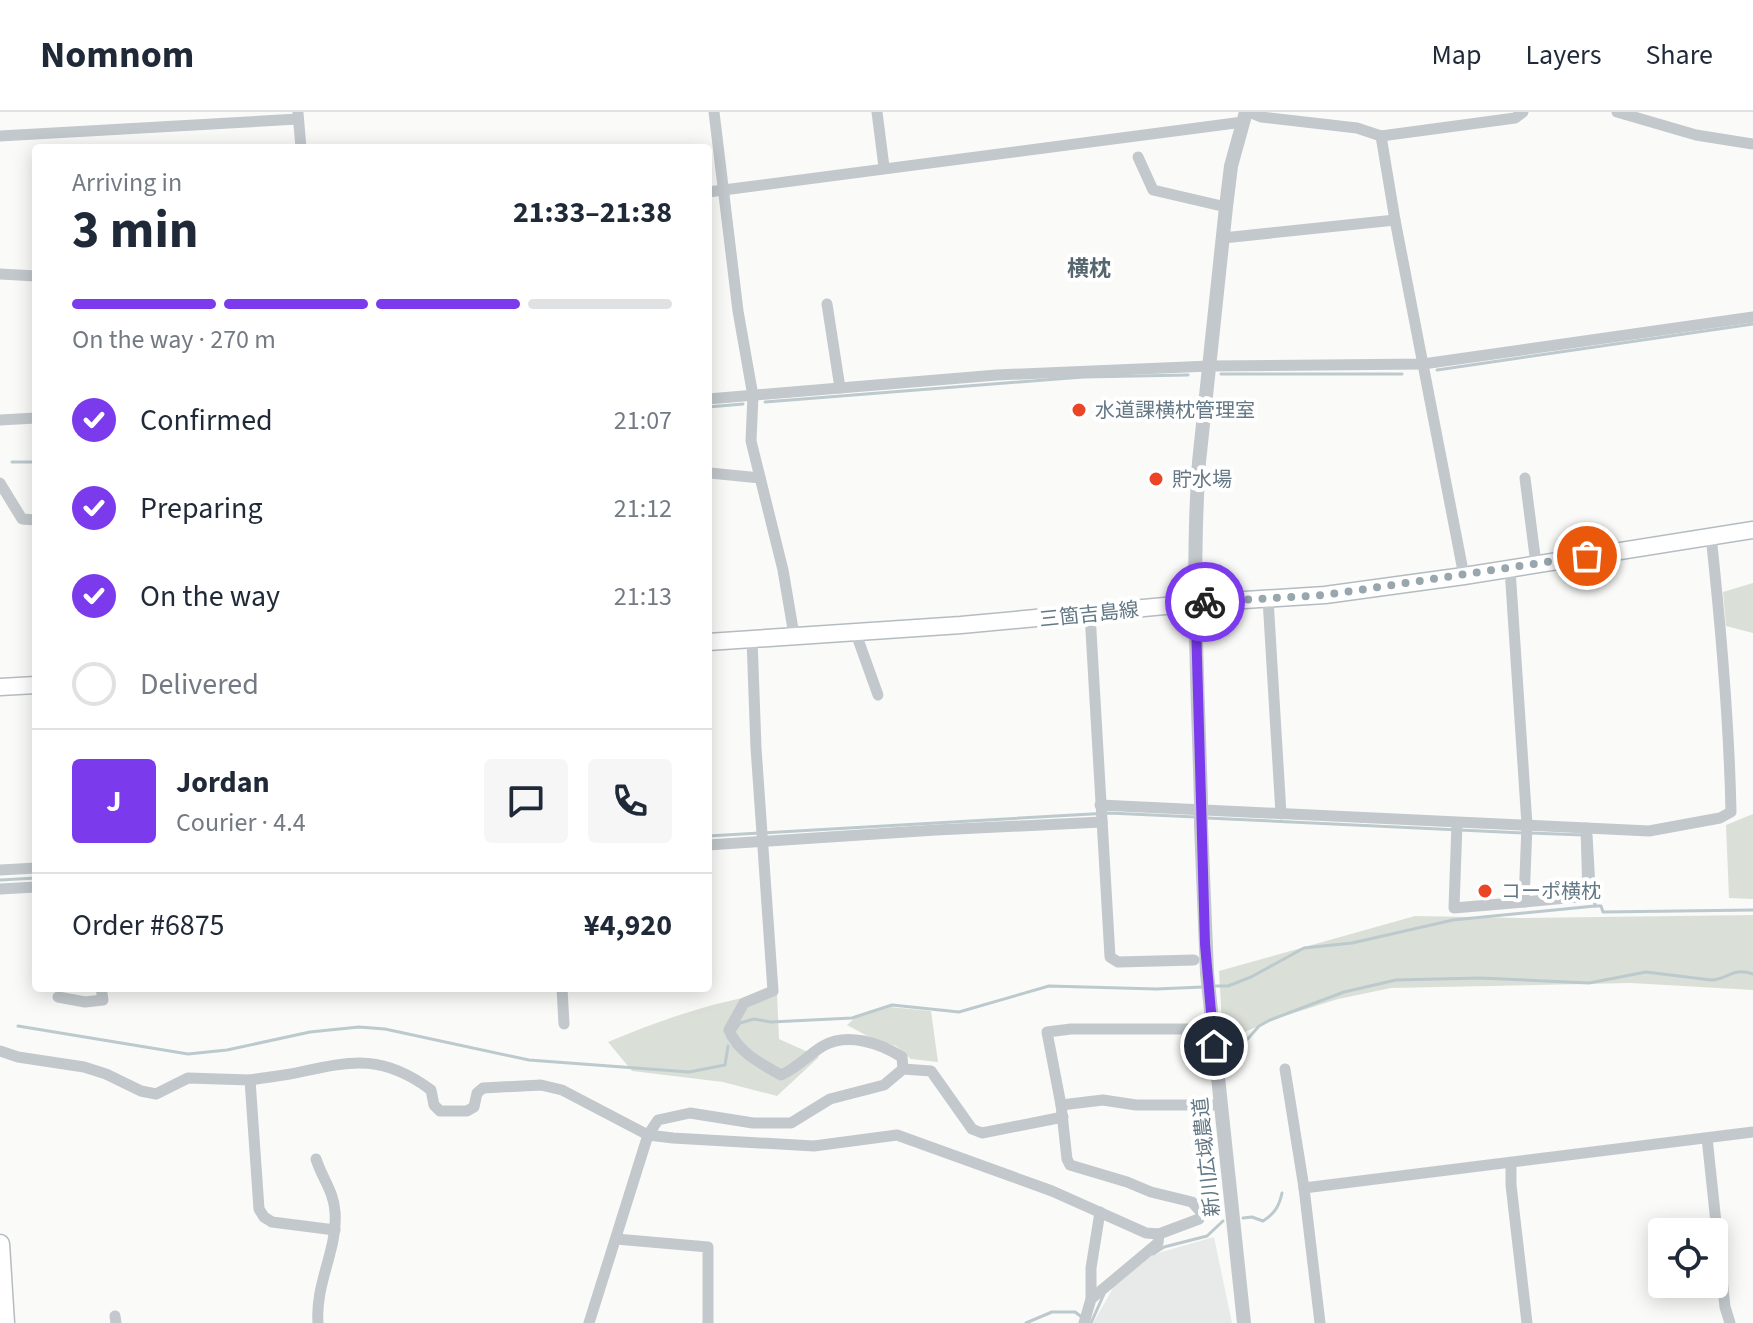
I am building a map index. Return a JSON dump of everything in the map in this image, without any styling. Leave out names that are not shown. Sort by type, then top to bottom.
[{"type":"main road","name":"三箇吉島線","points":[[712,642],[1325,595],[1753,530]]},
{"type":"main road","points":[[0,687],[32,685]]},
{"type":"main road","points":[[0,1244],[5,1323]]},
{"type":"street","points":[[714,112],[738,311],[753,396],[751,441],[783,570],[794,635]]},
{"type":"street","points":[[877,112],[884,167]]},
{"type":"street","points":[[712,191],[1246,115],[1357,128],[1381,136],[1515,118],[1523,112]]},
{"type":"street","points":[[1617,112],[1696,135],[1753,144]]},
{"type":"street","name":"新川広域農道","points":[[1244,1323],[1208,986],[1201,825],[1196,503],[1231,166],[1246,115]]},
{"type":"street","points":[[0,136],[298,116],[301,144]]},
{"type":"street","points":[[1381,136],[1464,576]]},
{"type":"street","points":[[1138,157],[1153,190],[1226,207]]},
{"type":"street","points":[[1223,238],[1395,220]]},
{"type":"street","points":[[0,274],[32,276]]},
{"type":"street","points":[[827,304],[840,388]]},
{"type":"street","points":[[712,399],[997,375],[1210,366],[1423,364],[1753,317]]},
{"type":"street","points":[[0,420],[32,418]]},
{"type":"street","points":[[712,473],[760,478]]},
{"type":"street","points":[[1525,478],[1536,564]]},
{"type":"street","points":[[0,483],[22,519],[32,520]]},
{"type":"street","points":[[1100,805],[1586,834],[1649,831],[1720,818],[1731,812],[1727,692],[1711,536]]},
{"type":"street","points":[[1510,569],[1527,829],[1524,902]]},
{"type":"street","points":[[1268,599],[1281,814]]},
{"type":"street","points":[[1090,614],[1110,957],[1118,962],[1194,960]]},
{"type":"street","points":[[855,631],[878,695]]},
{"type":"street","points":[[752,639],[751,672],[773,991],[744,1003],[729,1030],[733,1042],[781,1075],[824,1046],[841,1039],[887,1047],[902,1057],[903,1069]]},
{"type":"street","points":[[712,845],[1102,822]]},
{"type":"street","points":[[1457,826],[1454,908],[1588,896],[1586,834]]},
{"type":"street","points":[[0,870],[32,868]]},
{"type":"street","points":[[0,889],[32,887]]},
{"type":"street","points":[[58,997],[85,1002],[103,1000],[102,992]]},
{"type":"street","points":[[562,992],[564,1024]]},
{"type":"street","points":[[0,1051],[18,1057],[84,1067],[141,1091],[156,1094],[188,1078],[250,1080],[361,1062],[386,1064],[410,1074],[431,1090],[434,1105],[440,1111],[467,1111],[474,1107],[477,1093],[483,1088],[541,1085],[562,1090],[648,1135],[814,1146],[897,1135],[1052,1191],[1146,1233],[1159,1234],[1193,1223],[1202,1213],[1199,1207],[1192,1202],[1070,1165],[1047,1032],[1071,1029],[1212,1029]]},
{"type":"street","points":[[589,1323],[648,1135],[658,1120],[690,1113],[753,1123],[791,1123],[830,1099],[884,1085],[903,1069],[931,1071],[972,1129],[982,1133],[1103,1100],[1136,1105],[1221,1105]]},
{"type":"street","points":[[1285,1069],[1304,1188],[1320,1323]]},
{"type":"street","points":[[250,1080],[259,1209],[272,1222],[335,1230]]},
{"type":"street","points":[[1304,1188],[1753,1132]]},
{"type":"street","points":[[1707,1138],[1725,1307],[1730,1323]]},
{"type":"street","points":[[316,1159],[323,1179],[333,1193],[335,1230],[317,1301],[318,1323]]},
{"type":"street","points":[[1511,1163],[1527,1323]]},
{"type":"street","points":[[1084,1323],[1091,1299],[1091,1268],[1100,1212]]},
{"type":"street","points":[[1091,1299],[1158,1243],[1159,1234]]},
{"type":"street","points":[[616,1239],[708,1247],[708,1323]]},
{"type":"shaded area","points":[[1753,583],[1753,633],[1726,626],[1723,592]]},
{"type":"shaded area","points":[[1753,814],[1753,899],[1729,898],[1726,825]]},
{"type":"shaded area","points":[[1753,915],[1753,990],[1631,983],[1391,988],[1338,999],[1278,1018],[1223,1041],[1219,971],[1415,916]]},
{"type":"shaded area","points":[[777,992],[779,1039],[819,1057],[777,1096],[723,1082],[632,1071],[608,1042],[691,1011]]},
{"type":"shaded area","points":[[890,1007],[931,1011],[938,1062],[911,1059],[896,1046],[871,1038],[847,1025],[855,1018]]},
{"type":"shaded area","points":[[1214,1237],[1232,1323],[1093,1323],[1116,1283],[1151,1255]]},
{"type":"waterway","points":[[1437,370],[1753,324]]},
{"type":"waterway","points":[[1221,374],[1402,374]]},
{"type":"waterway","points":[[765,402],[1083,377],[1188,375]]},
{"type":"waterway","points":[[712,407],[743,404]]},
{"type":"waterway","points":[[12,462],[32,462]]},
{"type":"waterway","points":[[712,836],[1109,813],[1196,817]]},
{"type":"waterway","points":[[1207,818],[1523,833]]},
{"type":"waterway","points":[[1531,833],[1583,835]]},
{"type":"waterway","points":[[1591,835],[1595,906]]},
{"type":"waterway","points":[[0,880],[32,878]]},
{"type":"waterway","points":[[1215,986],[1228,986],[1251,977],[1304,948],[1352,943],[1453,920],[1595,906],[1601,906],[1603,912],[1753,910]]},
{"type":"waterway","points":[[1245,1042],[1259,1026],[1270,1020],[1344,992],[1396,980],[1480,978],[1589,983],[1646,972],[1711,980],[1740,972],[1753,974]]},
{"type":"waterway","points":[[735,1030],[740,1023],[754,1019],[771,1022],[852,1018],[892,1005],[959,1012],[1049,986],[1203,987]]},
{"type":"waterway","points":[[18,1026],[188,1054],[227,1050],[310,1032],[359,1027],[385,1029],[529,1060],[689,1072],[725,1065],[728,1046]]},
{"type":"waterway","points":[[1243,1218],[1263,1221],[1276,1210],[1282,1193]]},
{"type":"waterway","points":[[1153,1254],[1164,1247],[1207,1236],[1223,1221]]},
{"type":"waterway","points":[[1091,1323],[1104,1294]]},
{"type":"waterway","points":[[1026,1323],[1052,1312],[1075,1312],[1083,1318]]},
{"type":"way so far","points":[[1205,602],[1325,595],[1587,556]]},
{"type":"place","name":"水道課横枕管理室","points":[[1079,410]]},
{"type":"place","name":"貯水場","points":[[1156,479]]},
{"type":"place","name":"コーポ横枕","points":[[1485,891]]},
{"type":"district","name":"横枕","points":[[1089,268]]},
{"type":"route","points":[[1205,602],[1197,603],[1196,622],[1205,944],[1214,1046]]}]
